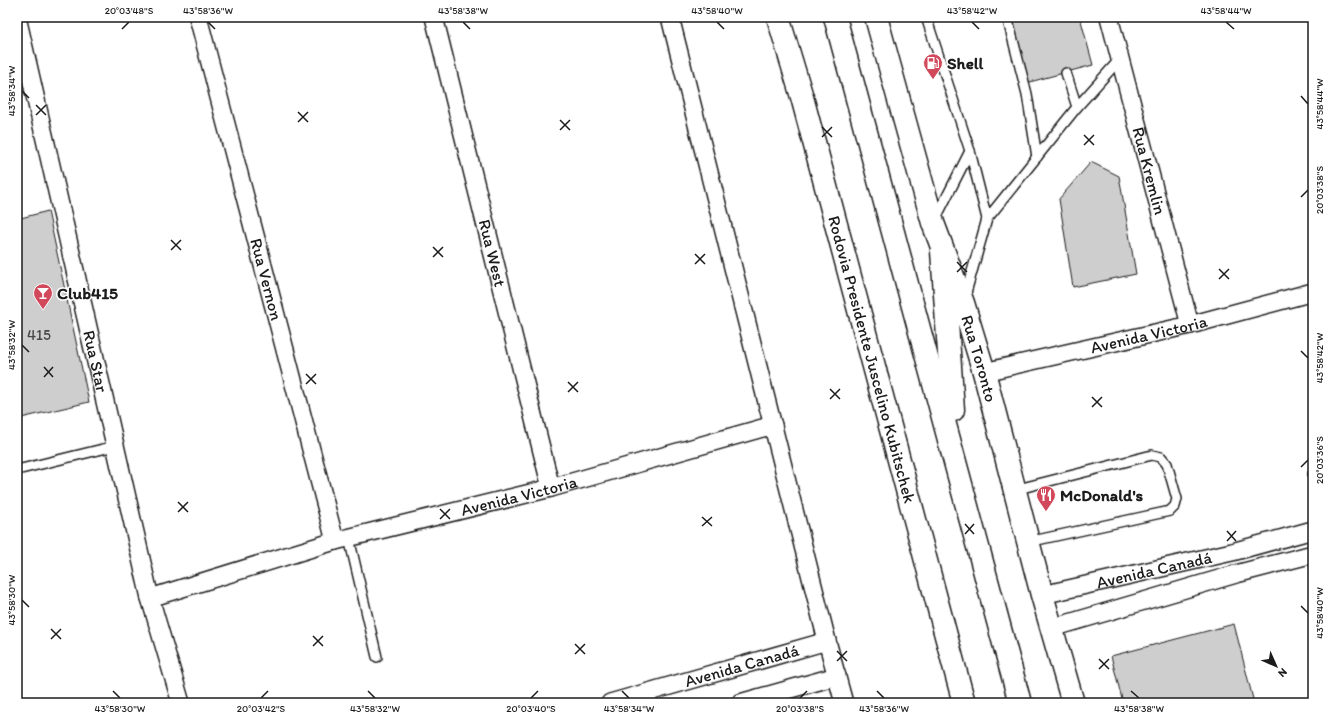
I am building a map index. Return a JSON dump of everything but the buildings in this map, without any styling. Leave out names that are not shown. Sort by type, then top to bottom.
[{"type":"main road","name":"Rodovia Presidente Juscelino Kubitschek","points":[[778,17],[802,97],[964,703]]},
{"type":"main road","points":[[835,17],[1020,703]]},
{"type":"main road","name":"Rua Toronto","points":[[876,17],[933,223],[942,251],[963,303],[984,372],[1042,595],[1073,703]]},
{"type":"main road","points":[[942,251],[954,455]]},
{"type":"street","name":"Rua Star","points":[[17,17],[150,598],[181,703]]},
{"type":"street","name":"Rua Vernon","points":[[198,17],[342,540]]},
{"type":"street","name":"Rua West","points":[[434,17],[551,488]]},
{"type":"street","points":[[670,17],[827,642],[844,703]]},
{"type":"street","name":"Rua Kremlin","points":[[1109,17],[1190,325]]},
{"type":"street","name":"Avenida Victoria","points":[[984,372],[1190,325],[1313,292]]},
{"type":"street","name":"Avenida Victoria","points":[[150,598],[342,540],[551,488],[773,425]]},
{"type":"street","name":"Avenida Canadá","points":[[1042,595],[1232,552],[1313,530]]},
{"type":"street","name":"Avenida Canadá","points":[[1052,628],[1236,574],[1313,554]]},
{"type":"street","name":"Avenida Canadá","points":[[610,703],[827,642]]},
{"type":"street","name":"Avenida Canadá","points":[[740,703],[836,676]]},
{"type":"lane","points":[[926,17],[970,151],[987,219]]},
{"type":"lane","points":[[1007,17],[1027,94],[1038,157]]},
{"type":"lane","points":[[963,303],[987,219],[1077,107],[1120,58]]},
{"type":"lane","points":[[1066,72],[1077,107]]},
{"type":"lane","points":[[933,223],[970,151]]},
{"type":"lane","points":[[17,470],[115,446]]},
{"type":"lane","points":[[1014,490],[1152,455],[1160,458],[1167,464],[1177,499],[1175,506],[1170,510],[1028,542]]},
{"type":"lane","points":[[342,540],[377,657]]},
{"type":"place","name":"Shell","points":[[933,80]]},
{"type":"place","name":"Club415","points":[[43,310]]},
{"type":"place","name":"McDonald's","points":[[1046,512]]}]
